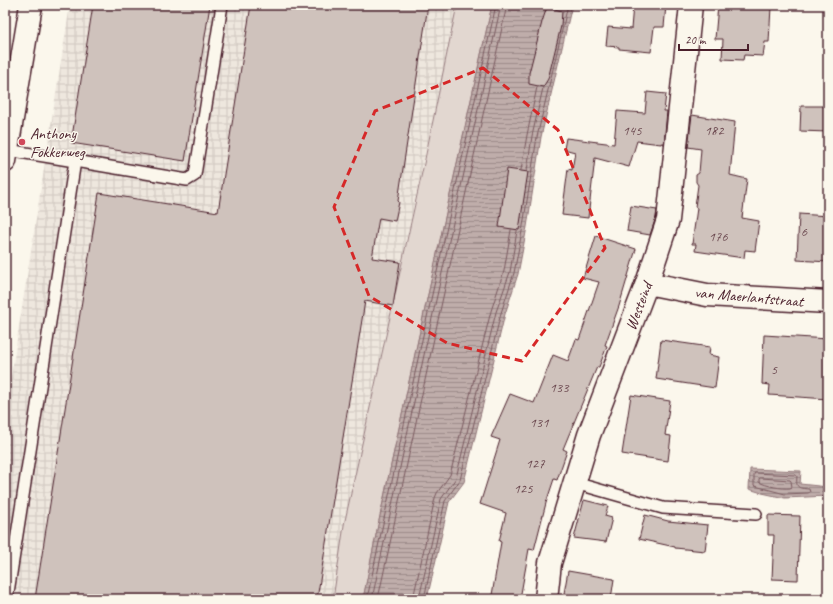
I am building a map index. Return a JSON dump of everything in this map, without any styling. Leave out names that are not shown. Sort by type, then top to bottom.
[{"type":"street","points":[[6,156],[11,87],[31,5]]},
{"type":"street","name":"Westeind","points":[[546,599],[550,563],[589,435],[647,283],[668,220],[691,5]]},
{"type":"street","name":"van Maerlantstraat","points":[[647,283],[707,296],[828,302]]},
{"type":"lane","points":[[6,156],[76,161],[187,180],[195,175],[222,5]]},
{"type":"lane","points":[[7,599],[76,161]]},
{"type":"lane","points":[[575,483],[663,508],[756,514]]},
{"type":"highlighted area","points":[[483,68],[558,130],[605,248],[522,361],[447,343],[369,296],[334,207],[375,111]]},
{"type":"shaded area","points":[[70,5],[458,5],[344,525],[335,599],[5,599],[5,415]]},
{"type":"shaded area","points":[[457,5],[492,5],[418,340],[363,599],[333,599],[344,525],[425,159]]},
{"type":"water","points":[[492,5],[572,5],[541,137],[518,274],[505,314],[464,482],[449,502],[427,599],[363,599],[418,340]]},
{"type":"water","points":[[750,469],[801,471],[800,484],[828,487],[828,496],[785,498],[749,489]]},
{"type":"building","points":[[93,5],[210,5],[185,161],[71,143]]},
{"type":"building","points":[[251,5],[428,5],[395,221],[379,218],[372,258],[400,262],[393,306],[365,301],[317,599],[35,599],[99,193],[218,212]]},
{"type":"building","points":[[633,5],[666,5],[664,27],[654,27],[651,52],[619,49],[619,47],[606,46],[608,27],[631,29]]},
{"type":"building","points":[[718,5],[771,7],[769,42],[765,42],[763,56],[744,55],[743,60],[722,59],[723,39],[715,39]]},
{"type":"building","points":[[547,7],[562,11],[561,26],[548,79],[543,87],[529,84],[529,73]]},
{"type":"building","points":[[647,92],[666,94],[664,111],[667,111],[664,144],[637,141],[629,167],[595,158],[588,218],[562,215],[568,169],[572,170],[575,152],[564,149],[566,138],[614,144],[617,111],[645,113]]},
{"type":"building","points":[[801,106],[828,106],[828,132],[800,131]]},
{"type":"building","points":[[692,115],[735,122],[730,175],[747,179],[742,218],[759,221],[755,251],[745,250],[744,258],[695,251],[696,244],[692,244],[697,208],[695,207],[698,185],[696,182],[696,175],[699,173],[701,149],[688,147]]},
{"type":"building","points":[[507,169],[528,172],[519,230],[499,227]]},
{"type":"building","points":[[631,206],[657,210],[650,235],[627,231]]},
{"type":"building","points":[[799,214],[828,216],[828,262],[797,260]]},
{"type":"building","points":[[596,236],[636,249],[619,306],[605,345],[607,346],[563,449],[567,451],[557,480],[554,479],[546,503],[534,550],[529,549],[520,599],[492,595],[501,542],[499,541],[506,513],[480,504],[500,440],[491,437],[510,394],[534,403],[553,355],[568,361],[576,339],[579,340],[599,282],[583,278]]},
{"type":"building","points":[[764,335],[828,339],[828,399],[769,395],[770,385],[762,384]]},
{"type":"building","points":[[661,340],[710,347],[709,355],[719,357],[715,388],[656,379]]},
{"type":"building","points":[[631,395],[670,401],[665,435],[671,436],[668,461],[622,454]]},
{"type":"building","points":[[584,500],[608,506],[605,516],[612,518],[606,542],[574,538]]},
{"type":"building","points":[[645,515],[668,521],[708,525],[705,551],[675,548],[639,539]]},
{"type":"building","points":[[768,515],[800,516],[798,580],[772,579],[774,535],[768,535]]},
{"type":"building","points":[[568,571],[614,579],[611,599],[563,599]]},
{"type":"place","name":"Anthony Fokkerweg","points":[[22,142]]}]
